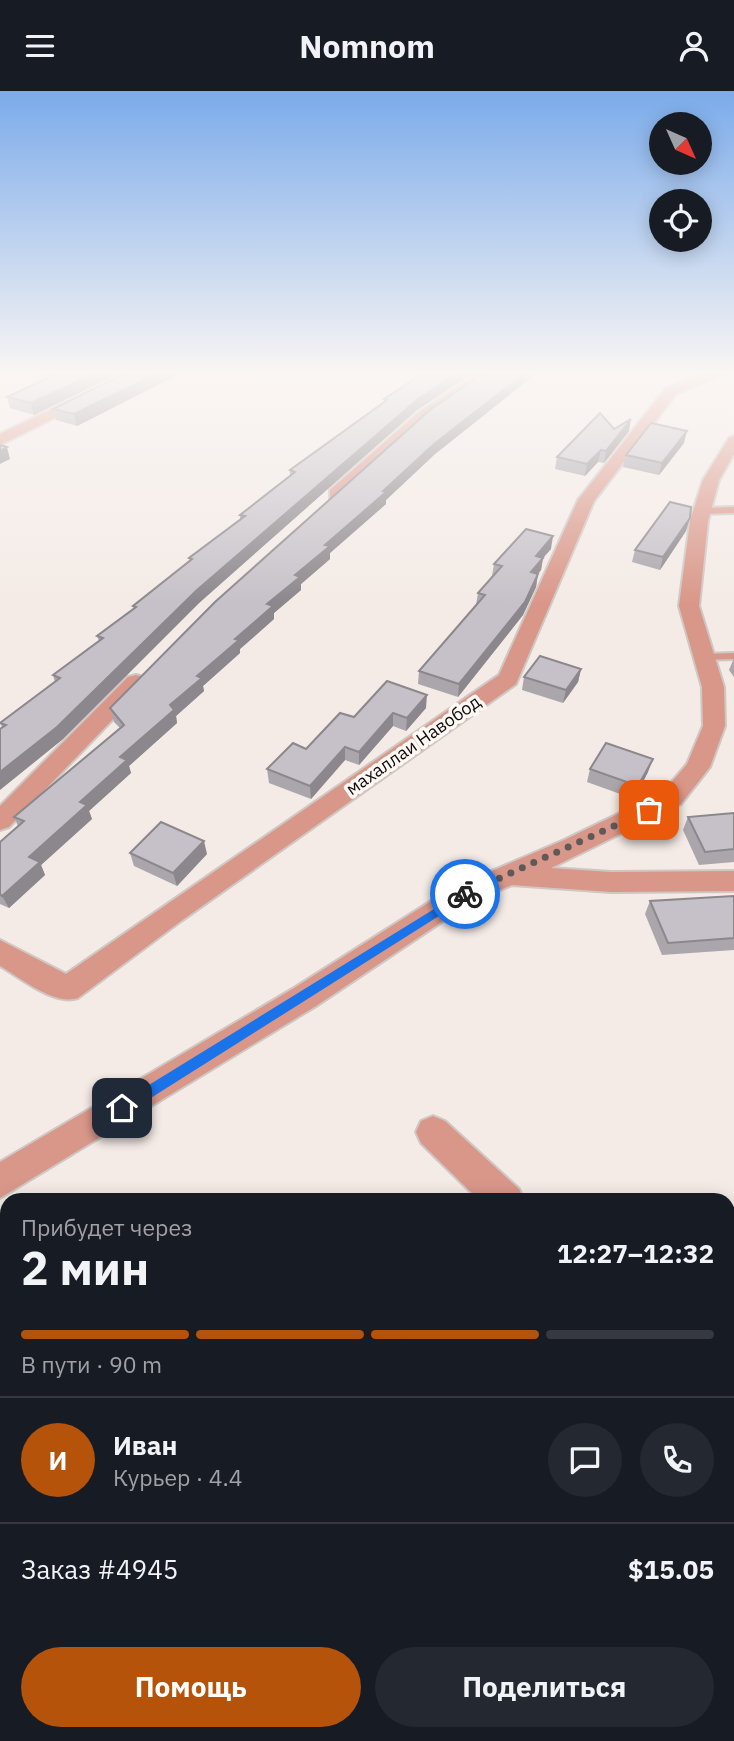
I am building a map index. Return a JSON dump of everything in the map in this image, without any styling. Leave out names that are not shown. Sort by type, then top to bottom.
[{"type":"street","points":[[321,507],[385,450]]},
{"type":"street","name":"махаллаи Навобод","points":[[0,952],[67,989],[182,905],[508,679],[586,500],[625,450]]},
{"type":"street","points":[[0,1181],[305,997],[460,896],[672,799],[698,767],[714,726],[713,687],[689,606],[702,511],[711,480],[729,450]]},
{"type":"street","points":[[0,821],[152,667]]},
{"type":"street","points":[[510,875],[611,883],[734,881]]},
{"type":"street","points":[[433,1132],[498,1193]]},
{"type":"lane","points":[[702,511],[734,510]]},
{"type":"lane","points":[[705,657],[734,656]]},
{"type":"building","points":[[318,450],[359,450],[197,590],[57,727],[0,772],[0,729],[6,725],[0,723],[60,678],[53,675],[103,638],[97,636],[136,607],[133,606],[295,472],[290,470]]},
{"type":"building","points":[[385,450],[427,450],[383,491],[386,492],[325,545],[330,546],[295,575],[300,577],[267,604],[273,606],[197,676],[202,678],[170,705],[174,710],[120,757],[127,760],[80,802],[87,805],[29,857],[40,862],[2,896],[0,842],[24,821],[14,817],[124,725],[110,708],[215,602]]},
{"type":"building","points":[[564,450],[601,450],[587,464],[557,457]]},
{"type":"building","points":[[630,450],[672,450],[662,463],[626,455]]},
{"type":"building","points":[[670,502],[691,507],[690,518],[663,557],[635,550]]},
{"type":"building","points":[[526,529],[553,536],[536,556],[543,558],[531,572],[538,574],[525,602],[459,684],[419,671],[485,595],[478,593],[502,566],[494,564]]},
{"type":"building","points":[[540,656],[581,669],[566,690],[524,677]]},
{"type":"building","points":[[387,681],[427,695],[407,718],[393,713],[359,752],[345,747],[310,786],[267,769],[293,743],[306,749],[340,713],[354,717]]},
{"type":"building","points":[[606,743],[653,759],[638,786],[590,769]]},
{"type":"building","points":[[734,813],[734,849],[705,852],[688,817]]},
{"type":"building","points":[[161,822],[204,841],[173,873],[130,853]]},
{"type":"building","points":[[734,896],[734,938],[668,943],[650,901]]},
{"type":"way so far","points":[[465,894],[649,810]]},
{"type":"route","points":[[122,1108],[305,997],[465,894]]}]
